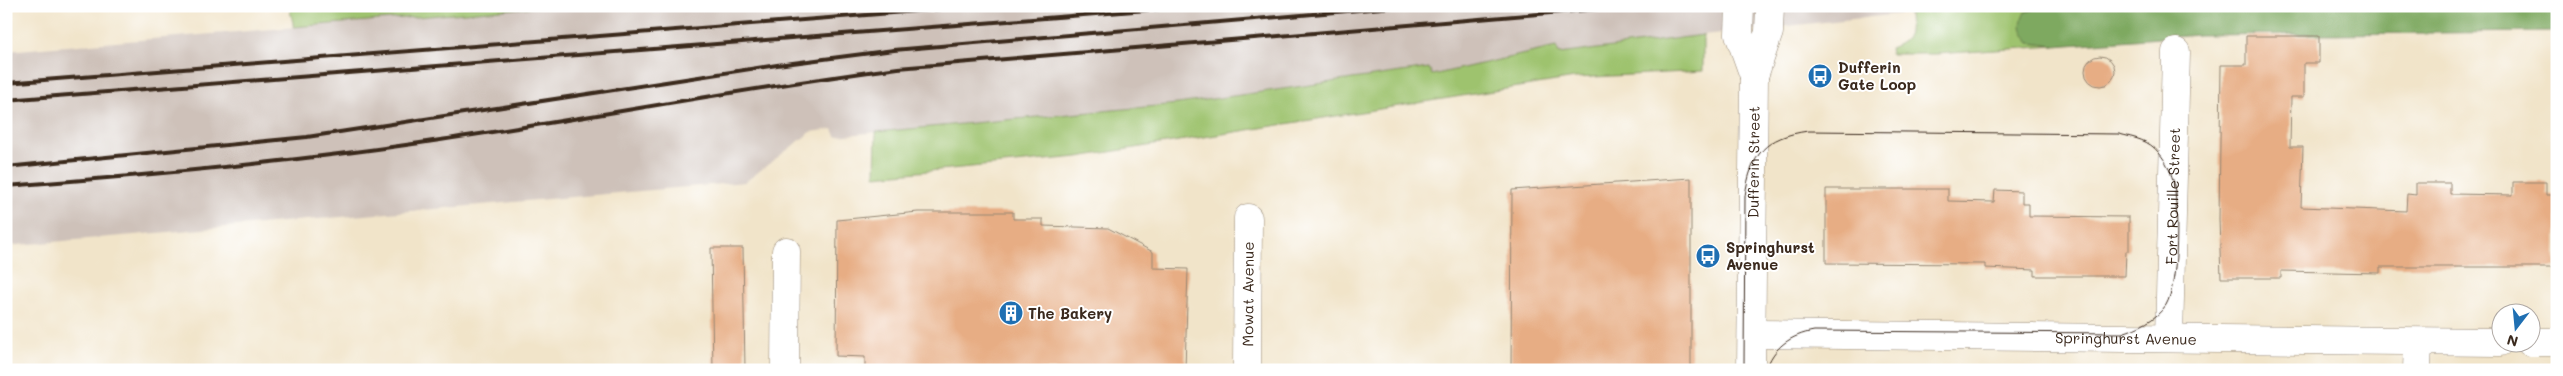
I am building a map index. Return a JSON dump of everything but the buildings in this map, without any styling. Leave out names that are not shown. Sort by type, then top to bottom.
[{"type":"street","name":"Dufferin Street","points":[[1740,6],[1740,34],[1754,76]]},
{"type":"street","name":"Dufferin Street","points":[[1751,370],[1754,76],[1769,32],[1770,6]]},
{"type":"street","name":"Fort Rouille Street","points":[[2169,338],[2176,52]]},
{"type":"street","name":"Mowat Avenue","points":[[1247,370],[1248,218]]},
{"type":"street","points":[[785,370],[786,251]]},
{"type":"street","name":"Springhurst Avenue","points":[[1752,334],[2490,342]]},
{"type":"street","points":[[2417,370],[2418,342]]},
{"type":"street","points":[[2540,342],[2557,342]]},
{"type":"shaded area","points":[[552,6],[2048,6],[1909,13],[1703,35],[1559,54],[1556,47],[1431,75],[1428,68],[1178,104],[836,136],[833,129],[811,132],[745,182],[6,246],[6,51]]},
{"type":"green space","points":[[289,6],[550,6],[294,27]]},
{"type":"green space","points":[[2048,6],[2557,6],[2557,32],[2199,35],[2055,46],[2030,43],[2024,35],[2021,25],[2025,12]]},
{"type":"green space","points":[[2040,7],[2025,12],[2030,43],[2055,46],[1936,54],[1891,54],[1890,48],[1902,42],[1908,35],[1909,13]]},
{"type":"green space","points":[[1703,35],[1703,71],[1575,78],[1078,157],[875,176],[876,132],[1178,104],[1429,68],[1432,75],[1556,47],[1559,54]]},
{"type":"tram line","points":[[1744,370],[1745,196],[1751,169],[1756,159],[1771,143],[1781,138],[1808,131],[2119,134],[2151,145],[2167,166],[2173,180],[2177,225],[2176,262],[2173,280],[2166,305],[2157,315],[2140,326],[2122,333],[1814,331],[1784,343],[1773,355],[1766,370]]},
{"type":"railway","points":[[6,83],[980,6]]},
{"type":"railway","points":[[6,100],[1198,6]]},
{"type":"railway","points":[[6,167],[307,137],[777,65],[894,50],[1405,6]]},
{"type":"railway","points":[[6,186],[110,178],[317,157],[480,134],[778,85],[898,68],[1634,6]]},
{"type":"place","name":"Dufferin Gate Loop","points":[[1820,76]]},
{"type":"place","name":"Springhurst Avenue","points":[[1708,256]]},
{"type":"place","name":"The Bakery","points":[[1011,313]]}]
